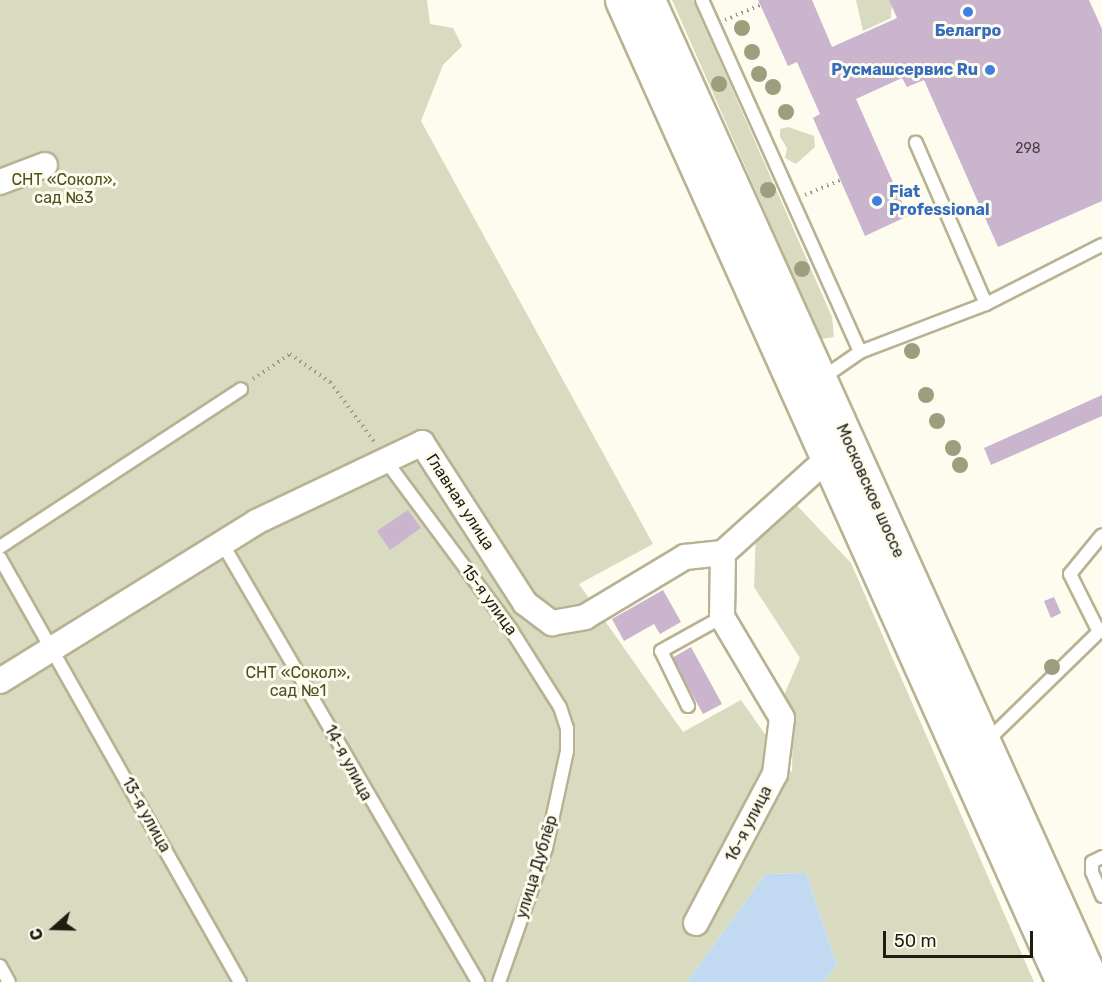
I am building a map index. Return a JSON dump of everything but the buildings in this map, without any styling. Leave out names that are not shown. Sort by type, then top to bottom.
[{"type":"main road","name":"Московское шоссе","points":[[622,0],[1063,982]]},
{"type":"main road","name":"Московское шоссе","points":[[648,0],[1092,982]]},
{"type":"street","points":[[0,182],[45,165]]},
{"type":"street","name":"Главная улица","points":[[0,681],[222,543],[422,443],[525,603],[552,623],[585,617],[686,556],[723,553]]},
{"type":"street","points":[[722,617],[723,553],[828,458]]},
{"type":"street","name":"16-я улица","points":[[696,923],[775,774],[782,718],[722,617]]},
{"type":"lane","points":[[702,0],[860,352]]},
{"type":"lane","points":[[916,143],[986,304]]},
{"type":"lane","points":[[820,380],[860,352],[986,304],[1102,246]]},
{"type":"lane","points":[[0,547],[241,389]]},
{"type":"lane","name":"15-я улица","points":[[386,462],[510,628],[560,707],[567,751]]},
{"type":"lane","points":[[984,744],[1101,630],[1070,574],[1102,535]]},
{"type":"lane","name":"14-я улица","points":[[222,543],[478,982]]},
{"type":"lane","name":"13-я улица","points":[[0,558],[240,982]]},
{"type":"lane","points":[[688,706],[661,651],[722,617]]},
{"type":"lane","name":"улица Дублёр","points":[[499,982],[546,848],[567,751]]},
{"type":"lane","points":[[1102,857],[1092,862],[1092,872],[1102,896]]},
{"type":"lane","points":[[0,966],[9,982]]},
{"type":"path","points":[[714,25],[760,4]]},
{"type":"path","points":[[793,201],[840,180]]},
{"type":"path","points":[[241,389],[290,354],[330,382],[386,462]]},
{"type":"green space","name":"СНТ «Сокол», сад №1","points":[[0,0],[427,0],[430,24],[453,28],[462,46],[443,65],[421,121],[653,544],[579,584],[683,732],[741,700],[792,773],[793,713],[784,695],[800,658],[754,587],[756,529],[790,498],[851,563],[1034,982],[823,982],[837,965],[806,873],[765,874],[687,982],[0,982]]},
{"type":"green space","points":[[672,0],[693,0],[832,317],[834,337],[821,339]]},
{"type":"green space","points":[[856,0],[892,0],[891,18],[863,31]]},
{"type":"green space","points":[[788,127],[814,136],[815,147],[796,164],[785,158],[787,148],[780,137],[780,129]]},
{"type":"water","points":[[806,873],[837,965],[823,982],[687,982],[765,874]]},
{"type":"place","name":"Белагро","points":[[968,12]]},
{"type":"place","name":"Русмашсервис Ru","points":[[990,70]]},
{"type":"place","name":"Fiat Professional","points":[[877,201]]},
{"type":"park label","name":"СНТ «Сокол», сад №3","points":[[64,189]]}]
